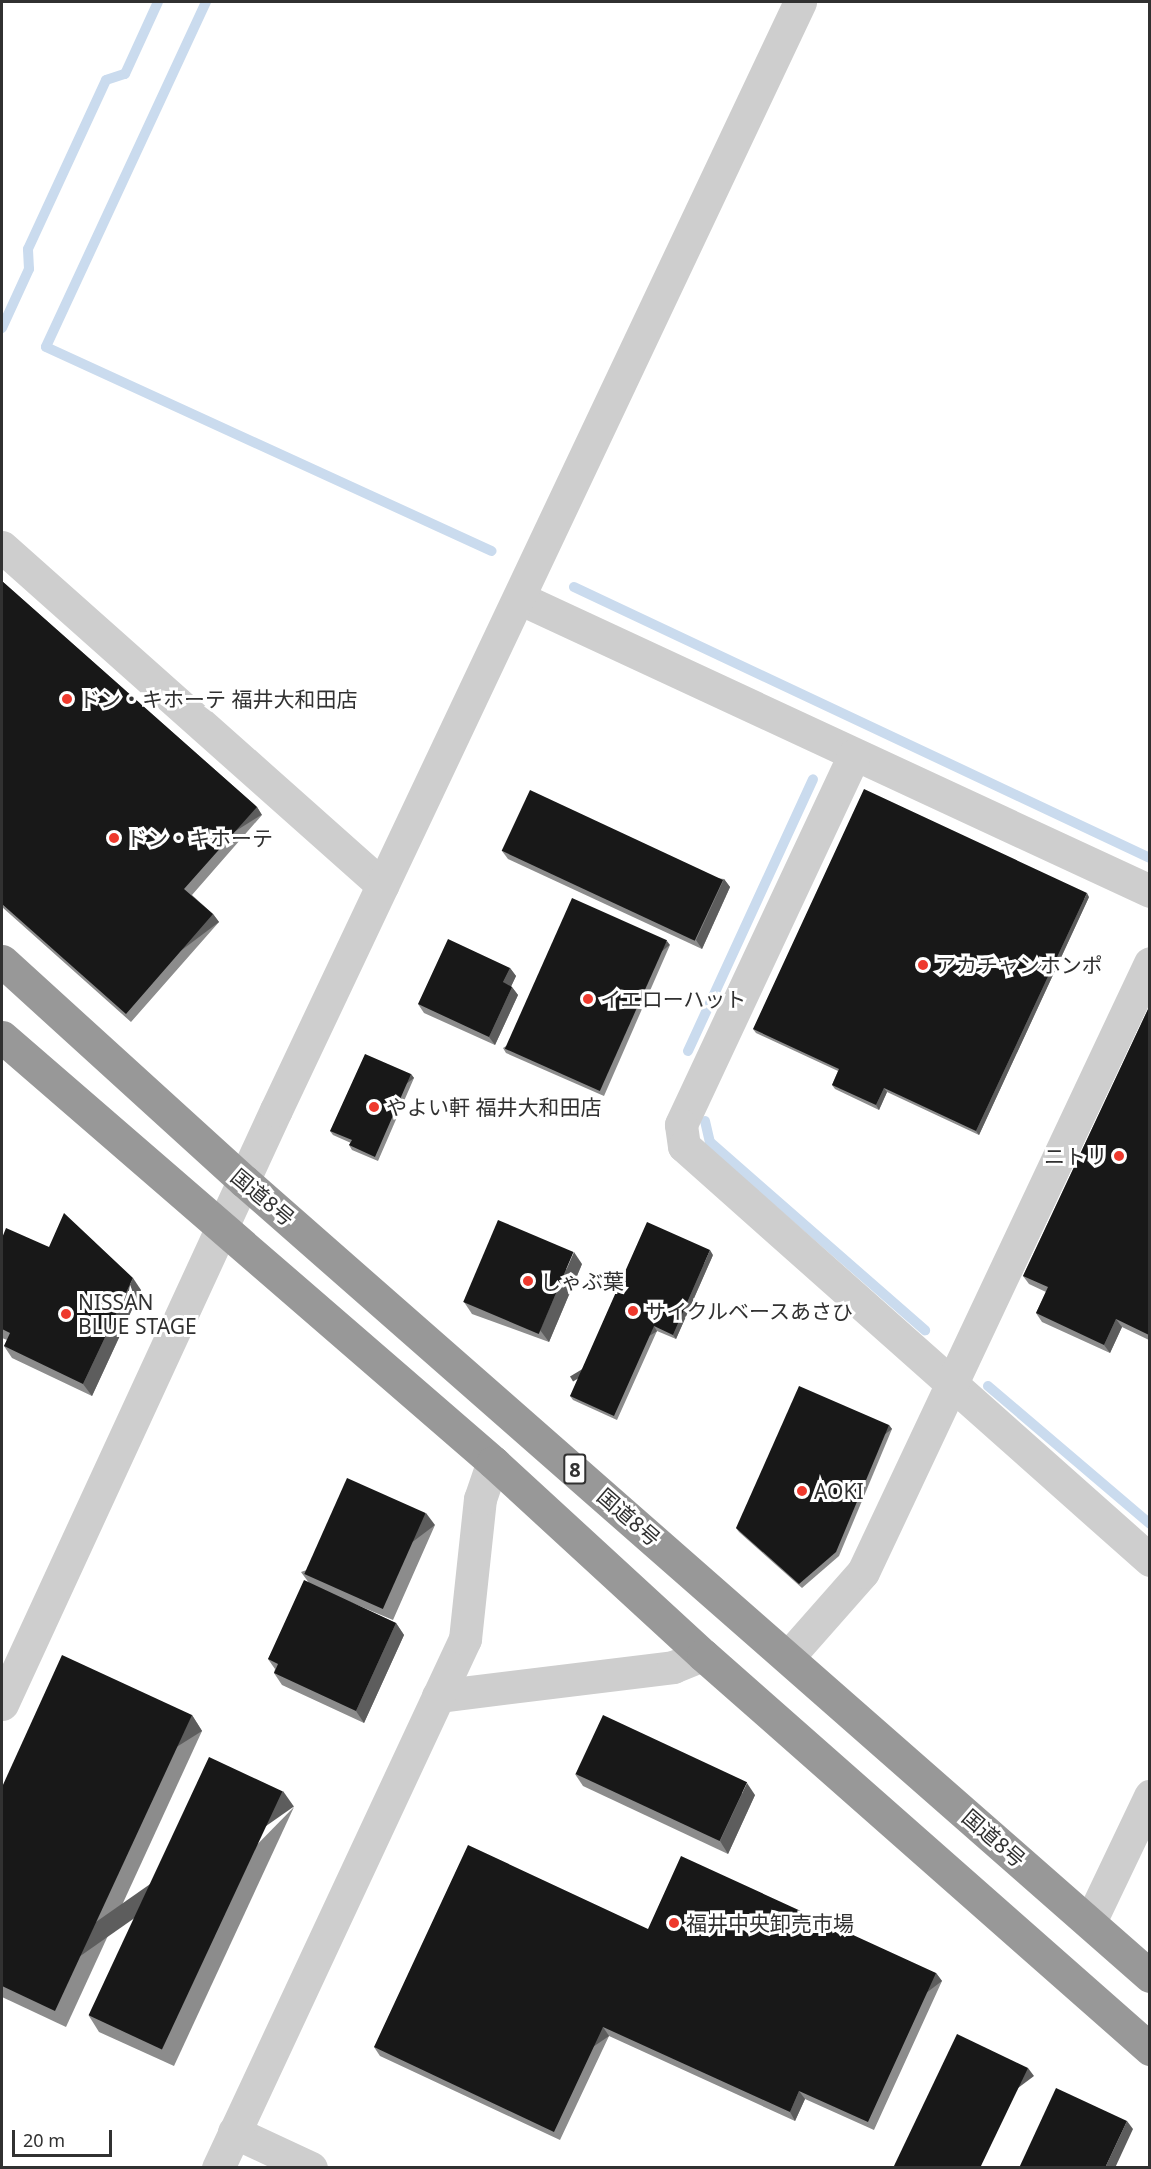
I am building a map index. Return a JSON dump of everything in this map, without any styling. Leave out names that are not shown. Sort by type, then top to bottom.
[{"type":"highway","name":"国道8号","points":[[2,961],[244,1181],[1149,1976]]},
{"type":"highway","name":"8","points":[[2,1037],[221,1230],[298,1292],[493,1462],[703,1655],[1149,2049]]},
{"type":"street","points":[[2,1704],[382,885],[800,2]]},
{"type":"street","points":[[2,547],[382,885]]},
{"type":"street","points":[[519,598],[1149,891]]},
{"type":"street","points":[[854,755],[681,1125],[684,1146],[1149,1560]]},
{"type":"street","points":[[788,1657],[863,1572],[1149,963]]},
{"type":"street","points":[[218,2168],[465,1639],[480,1499],[493,1462]]},
{"type":"street","points":[[438,1696],[673,1667],[703,1655]]},
{"type":"street","points":[[1090,1922],[1149,1796]]},
{"type":"street","points":[[234,2132],[311,2168]]},
{"type":"building","name":"ドン・キホーテ 福井大和田店","points":[[2,581],[257,807],[184,889],[213,914],[126,1014],[2,904]]},
{"type":"building","name":"アカチャンホンポ","points":[[864,789],[1087,893],[976,1131],[884,1088],[876,1105],[832,1085],[839,1069],[753,1029]]},
{"type":"building","points":[[530,790],[723,880],[695,941],[502,851]]},
{"type":"building","name":"イエローハット","points":[[572,898],[667,940],[600,1091],[505,1049]]},
{"type":"building","points":[[448,939],[510,968],[503,982],[512,987],[489,1037],[418,1004]]},
{"type":"building","name":"ニトリ","points":[[1149,1007],[1149,1335],[1116,1319],[1104,1345],[1036,1313],[1048,1287],[1023,1276]]},
{"type":"building","name":"やよい軒 福井大和田店","points":[[365,1054],[411,1074],[375,1157],[349,1145],[352,1140],[330,1131]]},
{"type":"building","name":"NISSAN BLUE STAGE","points":[[64,1213],[133,1278],[83,1384],[4,1346],[10,1333],[2,1329],[2,1238],[6,1228],[49,1247]]},
{"type":"building","points":[[498,1220],[573,1252],[539,1334],[463,1302]]},
{"type":"building","points":[[647,1222],[710,1250],[673,1335],[654,1326],[614,1416],[570,1396]]},
{"type":"building","points":[[799,1386],[889,1425],[836,1552],[799,1584],[736,1528]]},
{"type":"building","points":[[347,1478],[426,1513],[383,1609],[304,1574]]},
{"type":"building","points":[[304,1580],[396,1623],[356,1711],[274,1673],[278,1664],[268,1659]]},
{"type":"building","points":[[62,1655],[192,1715],[55,2011],[2,1986],[2,1787]]},
{"type":"building","points":[[603,1715],[747,1782],[720,1841],[576,1774]]},
{"type":"building","points":[[209,1757],[282,1791],[162,2050],[89,2015]]},
{"type":"building","points":[[468,1845],[648,1929],[681,1856],[936,1973],[868,2122],[799,2091],[790,2112],[603,2027],[554,2132],[374,2047]]},
{"type":"building","points":[[957,2034],[1028,2068],[980,2168],[893,2168]]},
{"type":"building","points":[[1056,2088],[1127,2121],[1105,2168],[1019,2168]]},
{"type":"waterway","points":[[2,328],[29,269],[28,249],[106,80],[125,74],[158,2]]},
{"type":"waterway","points":[[206,2],[46,347],[491,551]]},
{"type":"waterway","points":[[574,587],[1150,858]]},
{"type":"waterway","points":[[688,1051],[813,779]]},
{"type":"waterway","points":[[705,1121],[710,1142],[925,1330]]},
{"type":"waterway","points":[[988,1386],[1150,1524]]},
{"type":"place","name":"ドン・キホーテ 福井大和田店","points":[[67,699]]},
{"type":"place","name":"ドン・キホーテ","points":[[114,838]]},
{"type":"place","name":"アカチャンホンポ","points":[[923,965]]},
{"type":"place","name":"イエローハット","points":[[588,999]]},
{"type":"place","name":"やよい軒 福井大和田店","points":[[374,1107]]},
{"type":"place","name":"ニトリ","points":[[1119,1156]]},
{"type":"place","name":"しゃぶ葉","points":[[528,1281]]},
{"type":"place","name":"サイクルベースあさひ","points":[[633,1311]]},
{"type":"place","name":"NISSAN BLUE STAGE","points":[[66,1314]]},
{"type":"place","name":"AOKI","points":[[802,1491]]},
{"type":"place","name":"福井中央卸売市場","points":[[674,1923]]}]
